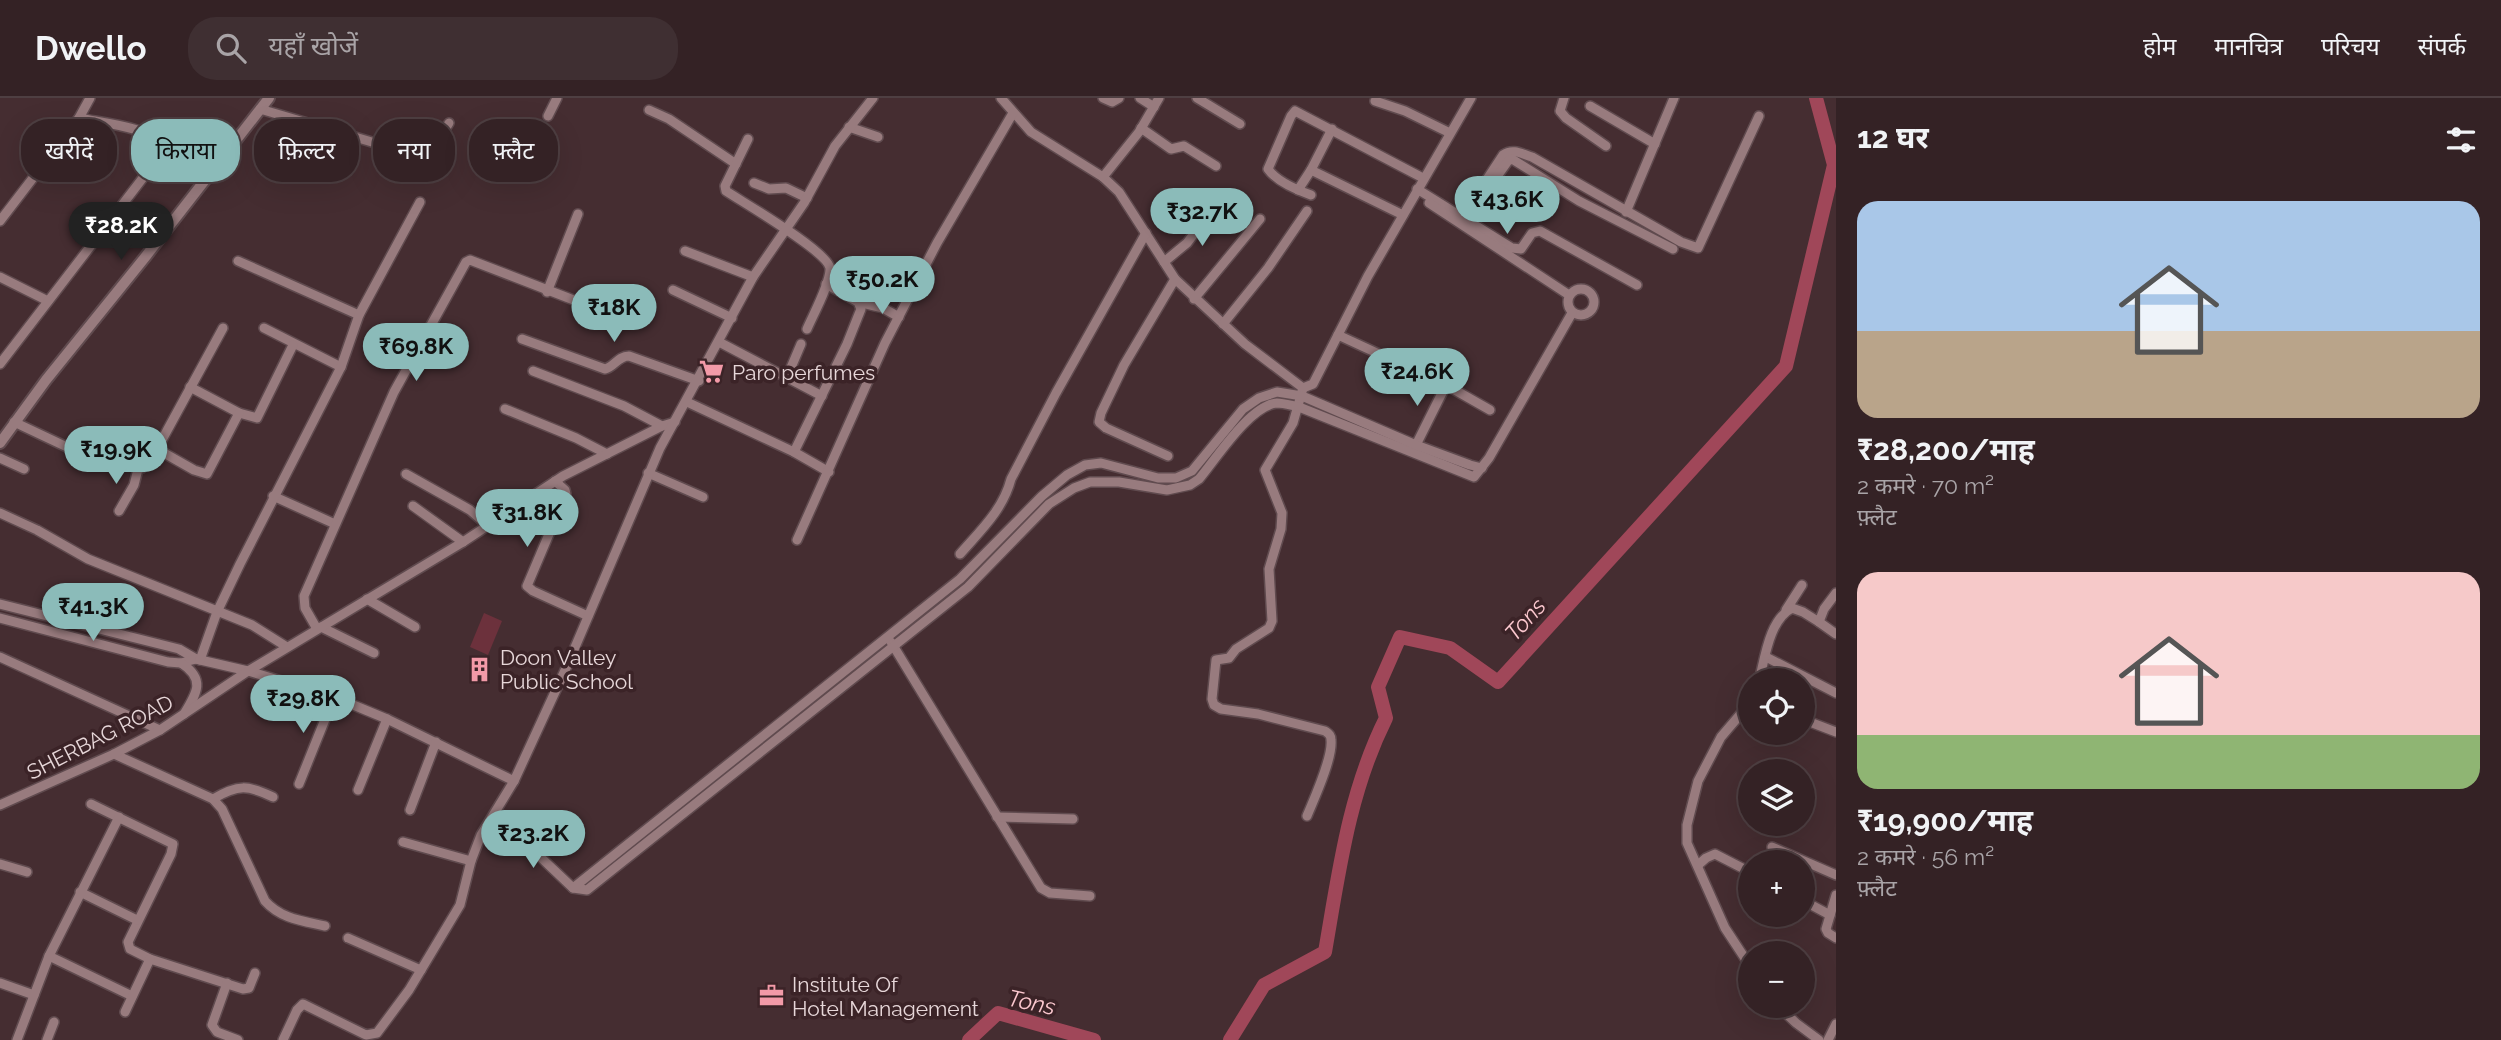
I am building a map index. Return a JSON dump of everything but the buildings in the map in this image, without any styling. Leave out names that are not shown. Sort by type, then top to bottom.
[{"type":"street","points":[[0,220],[79,118],[90,98]]},
{"type":"street","points":[[0,443],[269,98]]},
{"type":"street","points":[[548,116],[557,98]]},
{"type":"street","points":[[283,1040],[297,1010],[303,1004],[366,1035],[377,1033],[421,970],[460,905],[471,861],[481,835],[514,781],[629,524],[648,473],[753,278],[807,198],[826,161],[873,98]]},
{"type":"street","points":[[1001,98],[1040,139],[1103,177],[1119,192],[1175,279],[1194,299],[1303,392],[1416,444],[1482,468]]},
{"type":"street","points":[[1103,98],[1112,102],[1119,98]]},
{"type":"street","points":[[1103,177],[1141,128],[1156,103],[1140,98]]},
{"type":"street","points":[[1198,98],[1240,124]]},
{"type":"street","points":[[1307,816],[1325,767],[1331,741],[1329,734],[1258,714],[1221,709],[1214,705],[1212,699],[1216,660],[1229,657],[1236,649],[1269,628],[1272,621],[1269,569],[1281,529],[1282,513],[1265,470],[1287,436],[1303,392],[1313,384],[1368,276],[1471,98]]},
{"type":"street","points":[[1564,98],[1560,111],[1566,118],[1606,146]]},
{"type":"street","points":[[1626,212],[1674,98]]},
{"type":"street","points":[[1375,101],[1405,111],[1450,133]]},
{"type":"street","points":[[1590,106],[1655,144]]},
{"type":"street","points":[[260,110],[373,143]]},
{"type":"street","points":[[649,110],[669,119],[736,164]]},
{"type":"street","points":[[1311,195],[1298,190],[1268,169],[1291,116],[1298,111],[1423,178]]},
{"type":"street","points":[[797,540],[866,384],[899,317],[937,243],[1013,113]]},
{"type":"street","points":[[1468,208],[1497,163],[1508,151],[1518,152],[1681,242],[1698,248],[1759,116]]},
{"type":"street","points":[[0,364],[162,153],[163,145],[159,139],[143,132],[79,118]]},
{"type":"street","points":[[849,127],[878,137]]},
{"type":"street","points":[[1141,128],[1171,149],[1184,146],[1216,166]]},
{"type":"street","points":[[1298,190],[1332,130]]},
{"type":"street","points":[[748,139],[726,191],[787,230],[827,260],[830,270],[807,329]]},
{"type":"street","points":[[1467,219],[1512,159],[1579,201],[1673,249]]},
{"type":"street","points":[[1311,170],[1403,215]]},
{"type":"street","points":[[754,183],[769,189],[786,188],[807,198]]},
{"type":"street","points":[[1417,189],[1517,250],[1532,233],[1540,231],[1637,285]]},
{"type":"street","points":[[198,659],[217,612],[273,496],[341,367],[359,315],[420,202]]},
{"type":"street","points":[[1429,203],[1569,295]]},
{"type":"street","points":[[1164,262],[1187,243],[1213,209]]},
{"type":"street","points":[[1223,324],[1268,268],[1307,211]]},
{"type":"street","points":[[547,292],[578,214]]},
{"type":"street","points":[[1194,299],[1260,219]]},
{"type":"street","points":[[960,554],[997,511],[1056,393],[1146,233]]},
{"type":"street","points":[[685,250],[753,278]]},
{"type":"street","points":[[373,653],[319,628],[305,608],[304,596],[394,392],[466,262],[470,260],[615,317]]},
{"type":"street","points":[[238,261],[359,315]]},
{"type":"street","points":[[0,277],[48,301]]},
{"type":"street","points":[[1168,456],[1106,428],[1099,422],[1099,417],[1124,365],[1175,279]]},
{"type":"street","points":[[825,284],[858,302],[883,308],[899,317]]},
{"type":"street","points":[[673,290],[732,318]]},
{"type":"street","points":[[1588,290],[1594,299],[1593,309],[1579,316],[1572,313],[1567,306],[1569,295],[1573,291],[1588,290]]},
{"type":"street","points":[[794,452],[856,325],[861,309],[858,302]]},
{"type":"street","points":[[573,888],[821,704],[968,587],[1049,504],[1073,488],[1101,481],[1167,490],[1190,485],[1199,479],[1251,417],[1264,407],[1278,403],[1299,407],[1472,477],[1477,476],[1572,313]]},
{"type":"street","points":[[14,422],[86,456],[116,461],[138,469],[146,466],[158,449],[223,328]]},
{"type":"street","points":[[264,328],[341,367]]},
{"type":"street","points":[[1338,335],[1446,385],[1490,410]]},
{"type":"street","points":[[522,339],[605,369],[617,359],[629,356],[699,381]]},
{"type":"street","points":[[719,342],[822,396]]},
{"type":"street","points":[[787,377],[800,344]]},
{"type":"street","points":[[190,387],[239,413],[253,418],[260,416],[293,345]]},
{"type":"street","points":[[533,371],[624,406],[662,426]]},
{"type":"street","points":[[1416,444],[1446,385]]},
{"type":"street","points":[[495,814],[573,888],[587,890],[814,696],[960,579],[1042,496],[1067,475],[1085,465],[1101,463],[1158,478],[1176,478],[1192,471],[1243,409],[1259,398],[1277,392],[1303,392]]},
{"type":"street","points":[[687,402],[794,452],[829,472]]},
{"type":"street","points":[[505,409],[576,438],[607,454]]},
{"type":"street","points":[[158,449],[194,470],[207,474],[239,413]]},
{"type":"street","name":"SHERBAG ROAD","points":[[0,805],[114,754],[160,730],[248,671],[463,542],[555,481],[662,426],[675,422]]},
{"type":"street","points":[[0,458],[24,470]]},
{"type":"street","points":[[118,512],[134,485],[138,469]]},
{"type":"street","points":[[648,473],[703,497]]},
{"type":"street","points":[[406,474],[470,510],[488,526]]},
{"type":"street","points":[[555,481],[566,494],[527,586],[588,616]]},
{"type":"street","points":[[273,496],[335,524]]},
{"type":"street","points":[[413,506],[463,542]]},
{"type":"street","points":[[0,513],[88,559],[252,625],[287,647]]},
{"type":"street","points":[[1763,668],[1772,629],[1802,585]]},
{"type":"street","points":[[1819,622],[1836,593]]},
{"type":"street","points":[[367,599],[415,627]]},
{"type":"street","points":[[0,604],[179,649],[198,659],[334,697],[387,719],[514,781]]},
{"type":"street","points":[[1785,611],[1792,608],[1803,612],[1836,634]]},
{"type":"street","points":[[0,618],[168,662],[181,663],[198,659]]},
{"type":"street","points":[[888,637],[1041,888],[1050,892],[1090,896]]},
{"type":"street","points":[[0,657],[160,730]]},
{"type":"street","points":[[1766,657],[1836,693]]},
{"type":"street","points":[[181,663],[194,672],[198,680],[196,691],[183,715]]},
{"type":"street","points":[[814,696],[821,704]]},
{"type":"street","points":[[299,784],[334,697]]},
{"type":"street","points":[[1738,717],[1721,737],[1696,789],[1687,825],[1687,843],[1725,928],[1738,948]]},
{"type":"street","points":[[358,790],[387,719]]},
{"type":"street","points":[[1815,724],[1836,732]]},
{"type":"street","points":[[410,810],[436,742]]},
{"type":"street","points":[[114,754],[213,799],[222,809],[265,901],[273,910],[284,916],[325,926]]},
{"type":"street","points":[[213,799],[232,789],[245,787],[273,797]]},
{"type":"street","points":[[91,804],[173,844],[137,920],[128,947],[150,959],[246,989],[249,988],[255,973]]},
{"type":"street","points":[[17,1040],[49,956],[119,817]]},
{"type":"street","points":[[997,817],[1073,819]]},
{"type":"street","points":[[403,842],[471,861]]},
{"type":"street","points":[[1772,847],[1836,875]]},
{"type":"street","points":[[1698,866],[1715,854],[1738,866]]},
{"type":"street","points":[[0,864],[27,872]]},
{"type":"street","points":[[79,892],[137,920]]},
{"type":"street","points":[[1836,895],[1826,932],[1836,937]]},
{"type":"street","points":[[1815,907],[1830,915]]},
{"type":"street","points":[[348,938],[421,970]]},
{"type":"street","points":[[49,956],[132,996]]},
{"type":"street","points":[[125,1012],[150,959]]},
{"type":"street","points":[[0,983],[34,995]]},
{"type":"street","points":[[227,983],[212,1025],[216,1032],[238,1040]]},
{"type":"street","points":[[1791,1018],[1819,1040]]},
{"type":"street","points":[[47,1040],[54,1022]]},
{"type":"street","points":[[1828,1040],[1836,1024]]},
{"type":"shaded area","points":[[484,613],[502,621],[488,655],[470,647]]},
{"type":"waterway","name":"Tons","points":[[1230,1040],[1264,985],[1325,952],[1354,803],[1373,746],[1386,718],[1378,687],[1400,637],[1450,648],[1498,682],[1786,366],[1834,165],[1816,98]]},
{"type":"waterway","name":"Tons","points":[[969,1040],[998,1013],[1094,1040]]},
{"type":"place","name":"Paro perfumes","points":[[712,372]]},
{"type":"place","name":"Doon Valley Public School","points":[[480,669]]},
{"type":"place","name":"Institute Of Hotel Management","points":[[772,996]]}]
